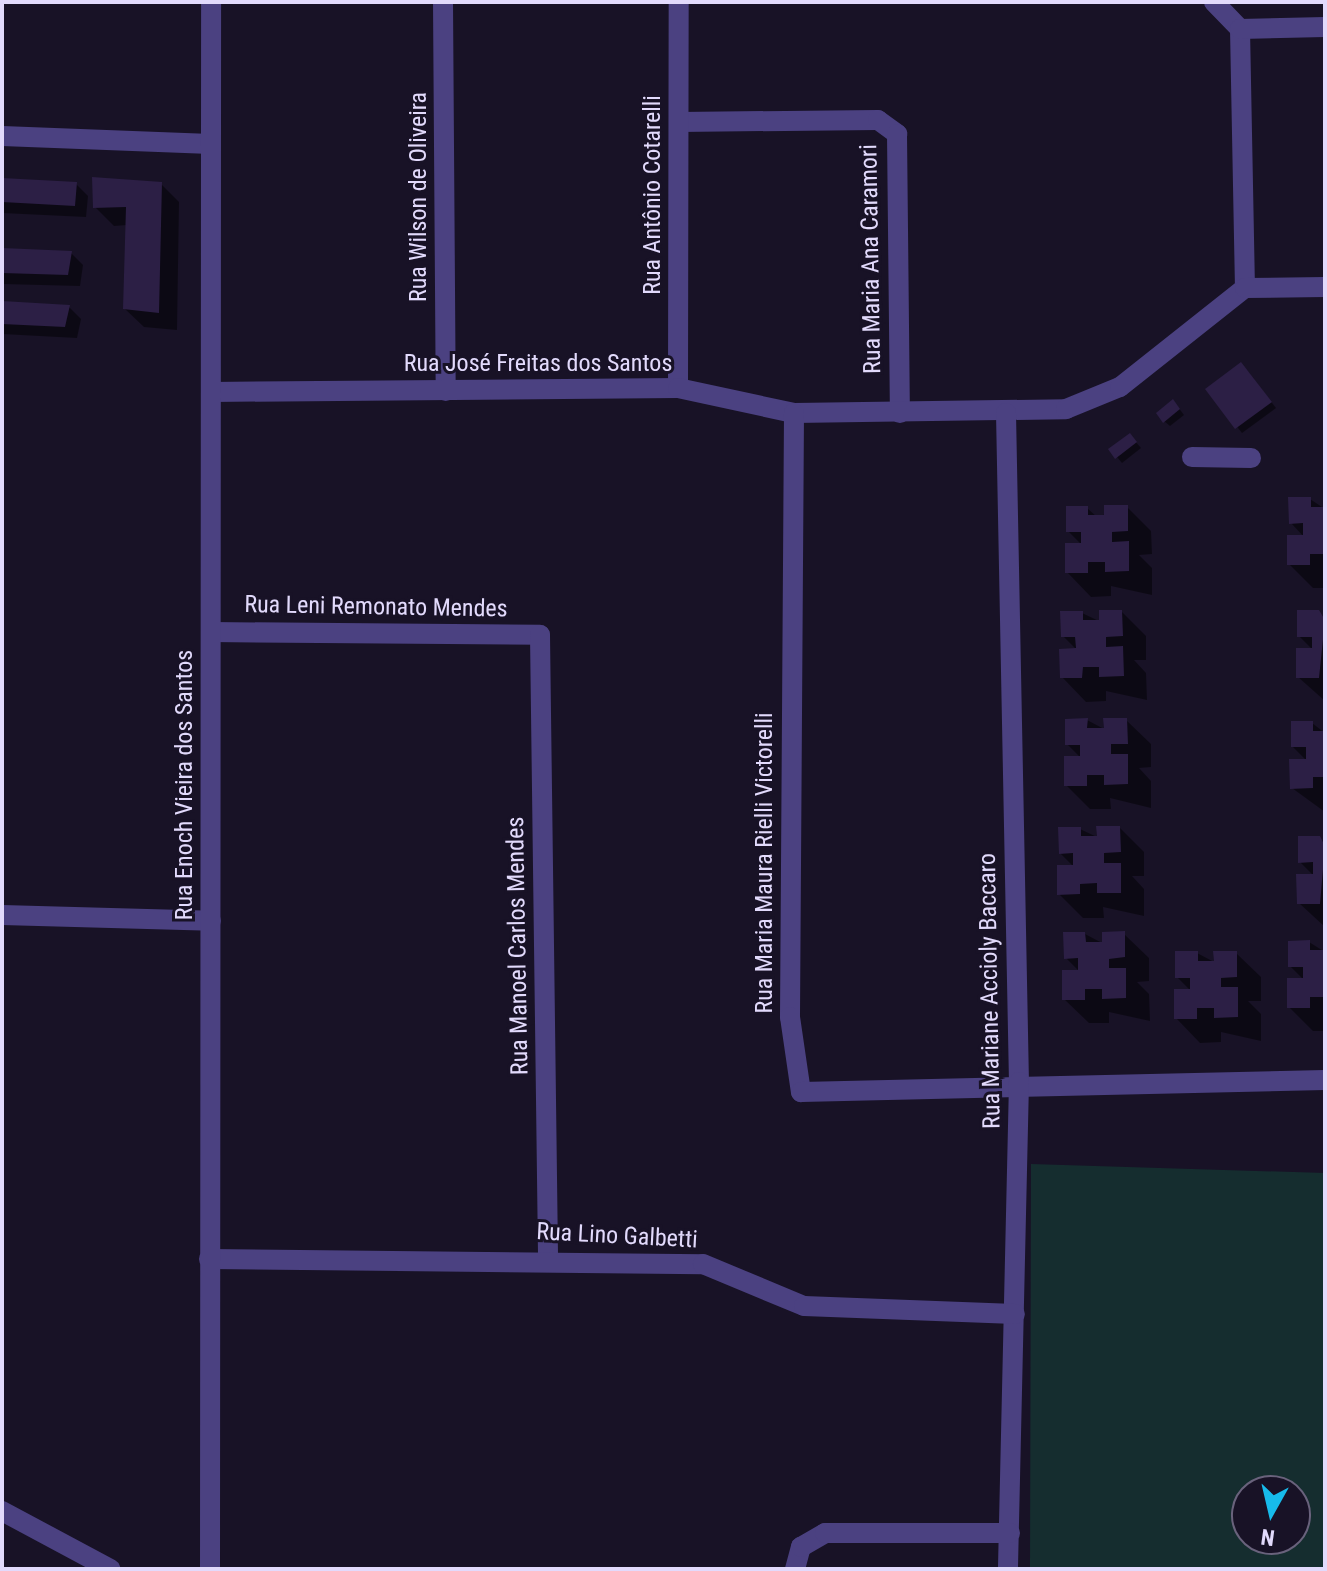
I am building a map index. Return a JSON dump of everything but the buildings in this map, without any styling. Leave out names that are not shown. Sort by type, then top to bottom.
[{"type":"street","name":"Rua Enoch Vieira dos Santos","points":[[210,1569],[211,2]]},
{"type":"street","name":"Rua Wilson de Oliveira","points":[[443,2],[446,391]]},
{"type":"street","name":"Rua Antônio Cotarelli","points":[[678,388],[679,2]]},
{"type":"street","points":[[1214,2],[1240,29],[1245,288],[1325,287]]},
{"type":"street","points":[[1240,29],[1325,27]]},
{"type":"street","name":"Rua Maria Ana Caramori","points":[[679,122],[878,120],[897,134],[900,413]]},
{"type":"street","points":[[2,136],[211,144]]},
{"type":"street","name":"Rua José Freitas dos Santos","points":[[211,392],[678,388],[794,413],[1006,413],[1066,409],[1100,398],[1245,288]]},
{"type":"street","name":"Rua Maria Maura Rielli Victorelli","points":[[794,413],[795,1080],[801,1092],[814,1094],[1019,1082]]},
{"type":"street","name":"Rua Mariane Accioly Baccaro","points":[[1006,413],[1019,1082],[1008,1569]]},
{"type":"street","points":[[1192,457],[1251,458]]},
{"type":"street","name":"Rua Leni Remonato Mendes","points":[[211,632],[540,635]]},
{"type":"street","name":"Rua Manoel Carlos Mendes","points":[[540,635],[548,1257]]},
{"type":"street","points":[[2,915],[211,921]]},
{"type":"street","points":[[1019,1082],[1325,1080]]},
{"type":"street","name":"Rua Lino Galbetti","points":[[209,1259],[548,1257],[703,1264],[804,1306],[1015,1314]]},
{"type":"street","points":[[2,1511],[110,1569]]},
{"type":"street","points":[[795,1569],[801,1547],[825,1533],[1010,1533]]},
{"type":"green space","points":[[1031,1164],[1325,1173],[1325,1569],[1030,1569]]}]
